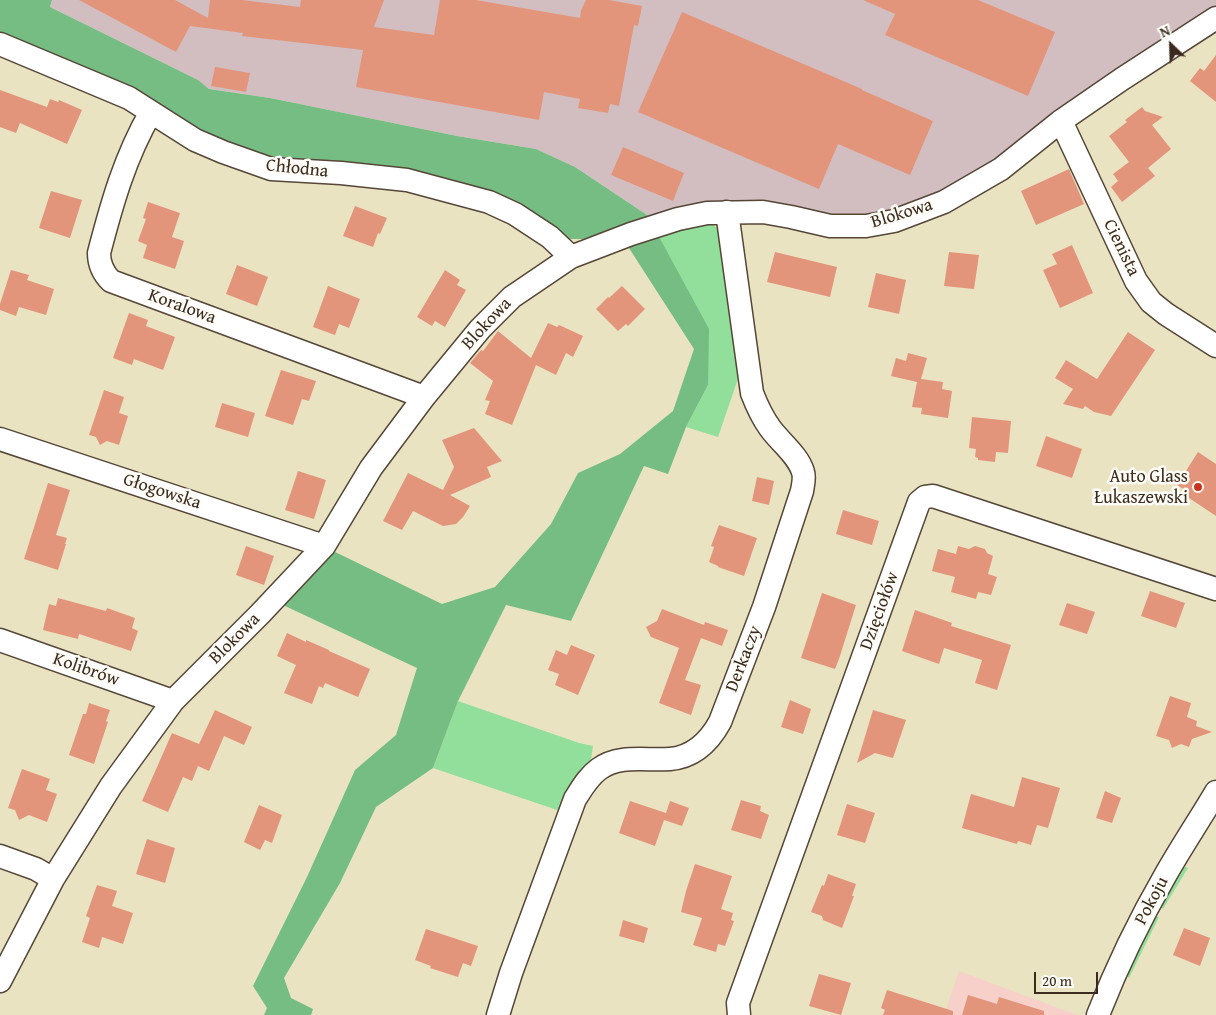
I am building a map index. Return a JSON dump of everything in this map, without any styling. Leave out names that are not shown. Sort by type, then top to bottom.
[{"type":"street","name":"Blokowa","points":[[0,981],[53,879],[111,786],[173,701],[260,614],[324,546],[371,468],[424,397],[480,329],[512,297],[572,257],[631,234],[678,219],[707,213],[763,212],[830,226],[866,226],[894,220],[944,202],[1002,169],[1061,121],[1216,18]]},
{"type":"street","name":"Chłodna","points":[[0,44],[128,98],[195,140],[224,152],[271,169],[341,173],[407,180],[489,202],[515,214],[550,237],[572,257]]},
{"type":"street","name":"Koralowa","points":[[151,112],[138,134],[114,197],[99,253],[99,261],[105,275],[111,281],[424,397]]},
{"type":"street","name":"Cienista","points":[[1061,121],[1136,281],[1151,302],[1166,314],[1216,346]]},
{"type":"street","name":"Derkaczy","points":[[498,1015],[575,799],[587,779],[600,768],[614,762],[632,759],[671,759],[690,753],[706,744],[714,733],[720,722],[764,607],[802,491],[804,481],[800,465],[759,411],[752,393],[727,212]]},
{"type":"street","name":"Głogowska","points":[[0,440],[324,546]]},
{"type":"street","name":"Dzięciołów","points":[[739,1015],[738,1003],[919,502],[925,497],[933,496],[1216,588]]},
{"type":"street","name":"Kolibrów","points":[[0,640],[173,701]]},
{"type":"street","name":"Pokoju","points":[[1098,1015],[1114,974],[1142,918],[1166,873],[1216,792]]},
{"type":"street","points":[[0,856],[53,879]]},
{"type":"shaded area","points":[[52,0],[1216,0],[1216,12],[1031,138],[936,195],[893,212],[865,218],[834,217],[732,201],[705,202],[650,217],[575,167],[536,149],[457,136],[270,98],[209,89],[198,80],[50,7]]},
{"type":"shaded area","points":[[959,971],[1077,1015],[944,1015]]},
{"type":"green space","points":[[0,0],[52,0],[50,7],[198,80],[209,89],[270,98],[457,136],[536,149],[575,167],[650,217],[583,239],[569,239],[517,207],[274,163],[206,139],[0,37]]},
{"type":"green space","points":[[709,223],[716,227],[721,235],[741,370],[718,437],[686,427],[708,385],[658,235]]},
{"type":"green space","points":[[658,235],[709,329],[708,385],[686,427],[668,474],[644,466],[571,621],[506,605],[458,701],[433,768],[376,807],[340,883],[284,978],[291,998],[313,1009],[311,1015],[264,1015],[267,1008],[253,986],[307,877],[355,770],[396,735],[417,668],[283,605],[331,550],[442,604],[495,587],[551,524],[578,473],[620,454],[673,411],[694,349],[627,245]]},
{"type":"green space","points":[[458,701],[579,743],[593,746],[590,766],[563,812],[433,768]]},
{"type":"green space","points":[[1183,866],[1188,868],[1163,909],[1159,905]]},
{"type":"green space","points":[[1153,917],[1159,917],[1129,978],[1125,973]]},
{"type":"building","points":[[79,0],[175,0],[208,18],[210,0],[242,0],[300,7],[301,0],[384,0],[374,27],[434,35],[440,0],[476,0],[580,18],[581,10],[586,0],[609,0],[642,6],[638,26],[634,25],[619,106],[610,104],[608,113],[578,108],[580,99],[544,92],[539,120],[356,87],[363,50],[242,36],[243,33],[190,26],[176,52]]},
{"type":"building","points":[[863,0],[978,0],[1055,32],[1028,96],[885,35],[895,14]]},
{"type":"building","points":[[682,12],[933,121],[910,175],[838,144],[819,189],[638,112]]},
{"type":"building","points":[[1216,55],[1216,102],[1190,81],[1200,68],[1204,71]]},
{"type":"building","points":[[215,67],[250,73],[246,92],[211,86]]},
{"type":"building","points":[[0,90],[47,107],[50,99],[58,102],[59,100],[82,110],[67,144],[20,123],[16,133],[0,127]]},
{"type":"building","points":[[1142,107],[1145,111],[1163,117],[1152,125],[1171,149],[1148,168],[1155,176],[1122,202],[1111,187],[1118,181],[1113,174],[1129,162],[1109,136]]},
{"type":"building","points":[[623,147],[684,173],[673,201],[611,175]]},
{"type":"building","points":[[1069,169],[1084,204],[1036,225],[1021,191]]},
{"type":"building","points":[[51,191],[82,200],[70,238],[39,228]]},
{"type":"building","points":[[148,202],[180,213],[172,237],[184,241],[175,269],[143,258],[147,245],[138,241],[146,219],[143,218]]},
{"type":"building","points":[[355,206],[387,218],[380,234],[378,233],[373,247],[343,236]]},
{"type":"building","points":[[1072,245],[1093,293],[1060,308],[1043,270],[1057,264],[1052,254]]},
{"type":"building","points":[[775,252],[837,267],[830,297],[767,282]]},
{"type":"building","points":[[949,252],[979,255],[974,289],[944,286]]},
{"type":"building","points":[[237,265],[268,277],[257,306],[226,294]]},
{"type":"building","points":[[11,270],[29,275],[27,280],[54,289],[46,315],[19,307],[16,316],[0,310],[0,304]]},
{"type":"building","points":[[445,270],[460,280],[457,285],[466,290],[445,327],[435,321],[432,326],[417,317]]},
{"type":"building","points":[[876,273],[906,280],[899,314],[868,307]]},
{"type":"building","points":[[328,286],[360,299],[349,328],[339,324],[335,335],[313,327]]},
{"type":"building","points":[[622,286],[645,309],[628,326],[626,324],[618,331],[596,309]]},
{"type":"building","points":[[129,313],[148,320],[146,326],[175,337],[163,370],[134,359],[132,365],[113,358]]},
{"type":"building","points":[[548,323],[557,327],[559,325],[583,336],[573,357],[566,353],[556,375],[536,365],[512,425],[485,414],[490,401],[485,400],[493,381],[470,363],[481,350],[483,351],[498,331],[531,358]]},
{"type":"building","points":[[1128,332],[1155,350],[1111,416],[1094,412],[1085,406],[1083,409],[1063,404],[1073,389],[1055,378],[1066,360],[1097,379]]},
{"type":"building","points":[[908,353],[927,358],[921,379],[943,382],[942,389],[952,391],[948,418],[921,414],[922,408],[912,407],[917,382],[891,376],[896,358],[906,361]]},
{"type":"building","points":[[281,370],[316,381],[309,401],[302,399],[293,425],[265,416]]},
{"type":"building","points":[[104,390],[124,397],[119,413],[128,416],[119,445],[107,441],[100,445],[96,437],[89,435]]},
{"type":"building","points":[[222,403],[255,413],[248,437],[215,427]]},
{"type":"building","points":[[972,417],[1011,421],[1008,453],[996,452],[995,462],[978,460],[975,457],[976,449],[969,448]]},
{"type":"building","points":[[474,428],[502,461],[487,467],[491,477],[450,495],[470,506],[463,517],[456,524],[443,526],[413,511],[402,530],[383,521],[408,473],[443,490],[454,467],[442,440]]},
{"type":"building","points":[[1046,436],[1082,449],[1072,478],[1036,466]]},
{"type":"building","name":"Auto Glass Łukaszewski","points":[[1198,452],[1216,464],[1216,516],[1183,494],[1185,490],[1177,485]]},
{"type":"building","points":[[298,471],[326,480],[314,519],[285,510]]},
{"type":"building","points":[[757,477],[774,481],[769,505],[752,501]]},
{"type":"building","points":[[48,483],[70,490],[56,535],[67,538],[58,570],[24,559]]},
{"type":"building","points":[[843,510],[879,521],[872,545],[836,534]]},
{"type":"building","points":[[719,525],[757,538],[744,576],[709,562],[714,547],[711,546]]},
{"type":"building","points":[[246,546],[274,556],[264,585],[236,575]]},
{"type":"building","points":[[958,546],[969,549],[975,546],[985,549],[987,553],[993,556],[988,574],[997,577],[991,595],[978,592],[976,599],[951,592],[955,577],[932,571],[938,549],[956,554]]},
{"type":"building","points":[[1150,591],[1185,603],[1176,628],[1141,616]]},
{"type":"building","points":[[822,593],[856,605],[835,669],[801,658]]},
{"type":"building","points":[[58,598],[106,611],[107,608],[135,618],[132,628],[138,631],[131,651],[79,634],[78,639],[43,630],[49,604],[56,606]]},
{"type":"building","points":[[1067,603],[1095,612],[1087,634],[1059,625]]},
{"type":"building","points":[[662,609],[704,625],[705,622],[728,630],[722,646],[701,638],[685,680],[701,685],[691,715],[659,703],[679,648],[651,637],[646,627],[657,621]]},
{"type":"building","points":[[915,610],[952,623],[951,626],[1011,645],[997,690],[975,683],[982,660],[944,648],[939,664],[902,651]]},
{"type":"building","points":[[287,633],[370,669],[358,697],[325,683],[323,688],[319,686],[312,704],[284,693],[296,665],[277,656]]},
{"type":"building","points":[[571,645],[595,655],[578,695],[555,685],[559,674],[548,670],[556,650],[567,655]]},
{"type":"building","points":[[1170,696],[1191,703],[1187,717],[1197,721],[1196,726],[1212,732],[1192,739],[1189,747],[1181,744],[1172,748],[1169,740],[1156,736]]},
{"type":"building","points":[[790,700],[811,709],[803,734],[781,727]]},
{"type":"building","points":[[89,703],[110,710],[94,764],[69,755],[83,714],[86,714]]},
{"type":"building","points":[[215,710],[252,727],[244,745],[224,736],[209,771],[198,766],[192,781],[183,777],[168,812],[142,801],[172,733],[199,744]]},
{"type":"building","points":[[873,710],[906,720],[893,758],[875,753],[857,763]]},
{"type":"building","points":[[22,769],[50,779],[46,790],[57,794],[47,822],[29,815],[19,820],[15,810],[8,808]]},
{"type":"building","points":[[1022,777],[1060,788],[1048,828],[1037,825],[1031,845],[1018,841],[1017,844],[962,828],[971,794],[1014,807]]},
{"type":"building","points":[[1105,791],[1121,798],[1112,823],[1096,818]]},
{"type":"building","points":[[741,800],[761,806],[760,811],[769,815],[761,839],[731,830]]},
{"type":"building","points":[[630,801],[666,813],[670,801],[689,808],[682,826],[664,820],[655,846],[619,833]]},
{"type":"building","points":[[847,804],[875,813],[865,843],[837,835]]},
{"type":"building","points":[[259,805],[282,815],[272,843],[265,840],[260,850],[244,842]]},
{"type":"building","points":[[147,839],[175,848],[165,883],[136,874]]},
{"type":"building","points":[[695,864],[732,876],[721,909],[733,913],[731,920],[734,921],[725,946],[718,944],[716,952],[693,945],[702,918],[681,912]]},
{"type":"building","points":[[828,874],[856,884],[852,896],[854,896],[842,928],[823,920],[822,916],[811,912]]},
{"type":"building","points":[[97,885],[117,891],[112,906],[133,913],[123,944],[102,937],[99,948],[82,942],[90,918],[86,916]]},
{"type":"building","points":[[623,920],[648,928],[644,943],[619,936]]},
{"type":"building","points":[[1184,928],[1210,938],[1200,966],[1173,955]]},
{"type":"building","points":[[426,929],[478,946],[471,966],[463,963],[458,977],[430,968],[431,966],[415,960]]},
{"type":"building","points":[[819,974],[851,983],[841,1015],[809,1006]]},
{"type":"building","points":[[887,990],[953,1011],[953,1015],[883,1015],[885,1010],[881,1008]]},
{"type":"building","points":[[968,995],[997,1004],[999,997],[1044,1011],[1044,1015],[962,1015]]},
{"type":"place","name":"Auto Glass Łukaszewski","points":[[1198,487]]}]
